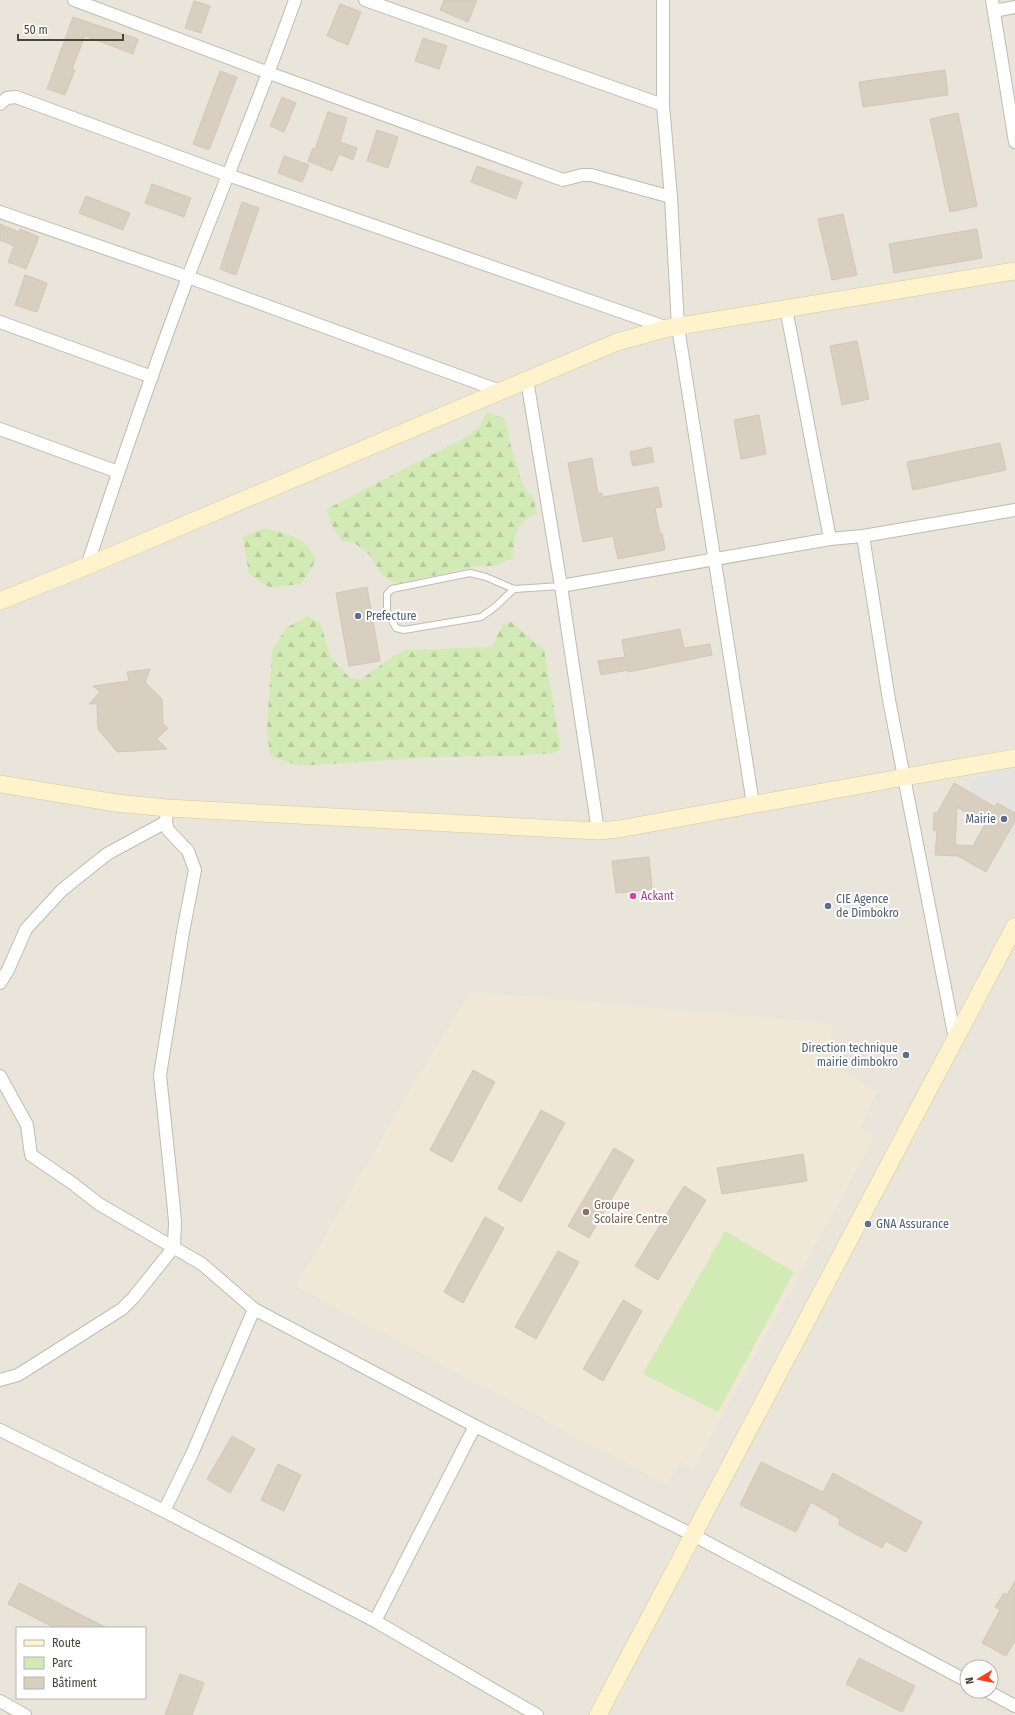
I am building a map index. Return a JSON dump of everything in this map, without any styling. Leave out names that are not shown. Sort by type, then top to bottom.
[{"type":"main road","points":[[0,601],[87,566],[500,390],[618,342],[673,328],[1015,271]]},
{"type":"main road","points":[[0,784],[116,803],[167,815],[598,831],[619,829],[1015,758]]},
{"type":"main road","points":[[598,1715],[1015,926]]},
{"type":"street","points":[[74,0],[269,74],[563,180],[582,175],[591,175],[671,197]]},
{"type":"street","points":[[87,566],[118,472],[188,278],[269,74],[295,0]]},
{"type":"street","points":[[365,0],[663,105]]},
{"type":"street","points":[[663,0],[663,105],[671,197],[673,328],[698,448],[713,560],[753,804]]},
{"type":"street","points":[[1015,7],[993,5],[1015,142]]},
{"type":"street","points":[[0,104],[7,98],[16,97],[228,175],[673,328]]},
{"type":"street","points":[[0,212],[500,390]]},
{"type":"street","points":[[786,308],[830,539]]},
{"type":"street","points":[[0,322],[152,377]]},
{"type":"street","points":[[527,380],[561,586],[598,831]]},
{"type":"street","points":[[0,428],[118,472]]},
{"type":"street","points":[[561,586],[830,539],[863,536],[1015,510]]},
{"type":"street","points":[[863,536],[889,700],[955,1039]]},
{"type":"street","points":[[0,983],[8,970],[26,929],[56,896],[70,882],[107,854],[167,815],[168,830],[188,851],[195,870],[183,932],[160,1075],[175,1222],[174,1247],[134,1297],[122,1309],[18,1375],[0,1380]]},
{"type":"street","points":[[0,1076],[27,1125],[31,1155],[72,1182],[99,1204],[202,1264],[254,1309],[475,1426],[693,1535],[959,1677]]},
{"type":"street","points":[[164,1511],[192,1454],[254,1309]]},
{"type":"street","points":[[375,1621],[475,1426]]},
{"type":"street","points":[[0,1430],[164,1511],[375,1621],[537,1715]]},
{"type":"street","points":[[999,1698],[1015,1706]]},
{"type":"street","points":[[0,1701],[25,1715]]},
{"type":"lane","points":[[514,589],[495,607],[481,617],[404,630],[396,628],[387,611],[387,594],[392,590],[470,573],[486,577],[514,589],[561,586]]},
{"type":"shaded area","points":[[0,0],[1015,0],[1015,1715],[0,1715]]},
{"type":"shaded area","points":[[1015,768],[1015,813],[997,803],[995,807],[968,791],[975,778]]},
{"type":"shaded area","points":[[1015,821],[1015,839],[1008,834]]},
{"type":"shaded area","name":"Groupe Scolaire Centre","points":[[470,992],[833,1024],[827,1064],[876,1091],[860,1129],[874,1138],[693,1469],[680,1462],[667,1485],[296,1286],[402,1104]]},
{"type":"green space","points":[[487,412],[505,419],[511,446],[523,486],[533,497],[537,513],[529,517],[517,531],[514,542],[513,558],[494,566],[478,566],[396,584],[382,575],[369,554],[353,542],[342,541],[330,522],[327,509],[466,437],[479,427]]},
{"type":"green space","points":[[265,528],[300,540],[316,558],[311,570],[300,585],[271,587],[263,584],[249,574],[243,537]]},
{"type":"green space","points":[[308,616],[320,623],[331,658],[350,678],[360,680],[392,657],[406,650],[492,647],[503,624],[511,622],[544,650],[561,749],[554,753],[506,756],[436,757],[299,766],[270,756],[267,727],[272,651],[286,628]]},
{"type":"green space","points":[[725,1231],[794,1272],[718,1412],[643,1374]]},
{"type":"building","points":[[444,0],[477,0],[468,22],[440,10]]},
{"type":"building","points":[[194,1],[210,6],[201,33],[185,28]]},
{"type":"building","points":[[340,4],[361,12],[348,45],[327,36]]},
{"type":"building","points":[[73,17],[138,39],[133,54],[85,36],[72,69],[75,70],[65,95],[47,89]]},
{"type":"building","points":[[423,38],[447,46],[439,69],[415,61]]},
{"type":"building","points":[[945,70],[948,95],[863,107],[859,82]]},
{"type":"building","points":[[220,71],[237,77],[209,150],[193,144]]},
{"type":"building","points":[[282,97],[296,103],[284,132],[270,126]]},
{"type":"building","points":[[328,112],[347,118],[340,142],[357,148],[353,160],[339,154],[332,171],[308,161],[313,148],[315,149]]},
{"type":"building","points":[[958,113],[977,206],[950,212],[930,119]]},
{"type":"building","points":[[377,130],[398,137],[388,168],[367,161]]},
{"type":"building","points":[[284,156],[309,165],[302,182],[278,173]]},
{"type":"building","points":[[477,166],[522,182],[516,199],[471,182]]},
{"type":"building","points":[[152,184],[191,198],[184,217],[145,203]]},
{"type":"building","points":[[86,196],[130,213],[123,230],[79,213]]},
{"type":"building","points":[[242,202],[259,208],[236,275],[220,269]]},
{"type":"building","points":[[843,214],[857,275],[832,280],[818,219]]},
{"type":"building","points":[[0,224],[19,232],[20,229],[39,237],[26,269],[8,262],[14,246],[0,240]]},
{"type":"building","points":[[977,229],[982,258],[894,273],[889,244]]},
{"type":"building","points":[[25,275],[47,283],[37,312],[15,305]]},
{"type":"building","points":[[857,341],[869,399],[842,405],[830,346]]},
{"type":"building","points":[[759,415],[766,454],[741,459],[734,420]]},
{"type":"building","points":[[1000,443],[1006,470],[913,490],[907,462]]},
{"type":"building","points":[[651,447],[654,462],[633,466],[630,452]]},
{"type":"building","points":[[592,458],[598,494],[602,493],[603,497],[658,487],[662,507],[655,508],[665,550],[618,559],[613,536],[583,542],[568,463]]},
{"type":"building","points":[[367,587],[380,661],[349,666],[336,593]]},
{"type":"building","points":[[680,629],[684,648],[710,644],[712,655],[628,672],[628,670],[601,675],[598,661],[625,657],[622,640]]},
{"type":"building","points":[[150,669],[145,682],[162,699],[163,724],[168,728],[157,739],[167,749],[117,752],[98,729],[97,704],[89,704],[100,692],[93,686],[129,681],[127,672]]},
{"type":"building","points":[[954,783],[995,807],[997,803],[1015,813],[1015,821],[986,872],[958,856],[935,855],[937,831],[933,830],[934,813],[937,813]],"holes":[[[957,807],[985,824],[973,846],[955,845]]]},
{"type":"building","points":[[649,857],[652,889],[616,893],[612,861]]},
{"type":"building","points":[[473,1070],[495,1082],[452,1162],[430,1150]]},
{"type":"building","points":[[541,1110],[565,1123],[521,1202],[498,1189]]},
{"type":"building","points":[[614,1148],[634,1160],[589,1238],[568,1226]]},
{"type":"building","points":[[803,1154],[807,1181],[722,1194],[717,1168]]},
{"type":"building","points":[[684,1186],[706,1200],[658,1280],[635,1266]]},
{"type":"building","points":[[485,1217],[504,1228],[463,1303],[444,1292]]},
{"type":"building","points":[[558,1251],[579,1262],[536,1339],[515,1327]]},
{"type":"building","points":[[623,1300],[642,1311],[603,1381],[583,1369]]},
{"type":"building","points":[[232,1436],[255,1449],[230,1493],[207,1479]]},
{"type":"building","points":[[761,1462],[823,1492],[833,1473],[922,1522],[906,1552],[886,1541],[882,1548],[839,1525],[840,1519],[811,1502],[796,1532],[740,1505]]},
{"type":"building","points":[[278,1464],[301,1475],[284,1511],[261,1500]]},
{"type":"building","points":[[1015,1581],[1015,1641],[1006,1656],[982,1643],[1000,1610],[995,1607],[1004,1593],[1007,1595]]},
{"type":"building","points":[[19,1583],[105,1627],[53,1627],[8,1604]]},
{"type":"building","points":[[859,1658],[915,1686],[902,1712],[846,1684]]},
{"type":"building","points":[[180,1674],[204,1683],[192,1715],[165,1715]]},
{"type":"place","name":"Prefecture","points":[[358,616]]},
{"type":"place","name":"Mairie","points":[[1004,819]]},
{"type":"place","name":"Ackant","points":[[633,896]]},
{"type":"place","name":"CIE Agence de Dimbokro","points":[[828,906]]},
{"type":"place","name":"Direction technique mairie dimbokro","points":[[906,1055]]},
{"type":"place","name":"Groupe Scolaire Centre","points":[[586,1212]]},
{"type":"place","name":"GNA Assurance","points":[[868,1224]]}]
